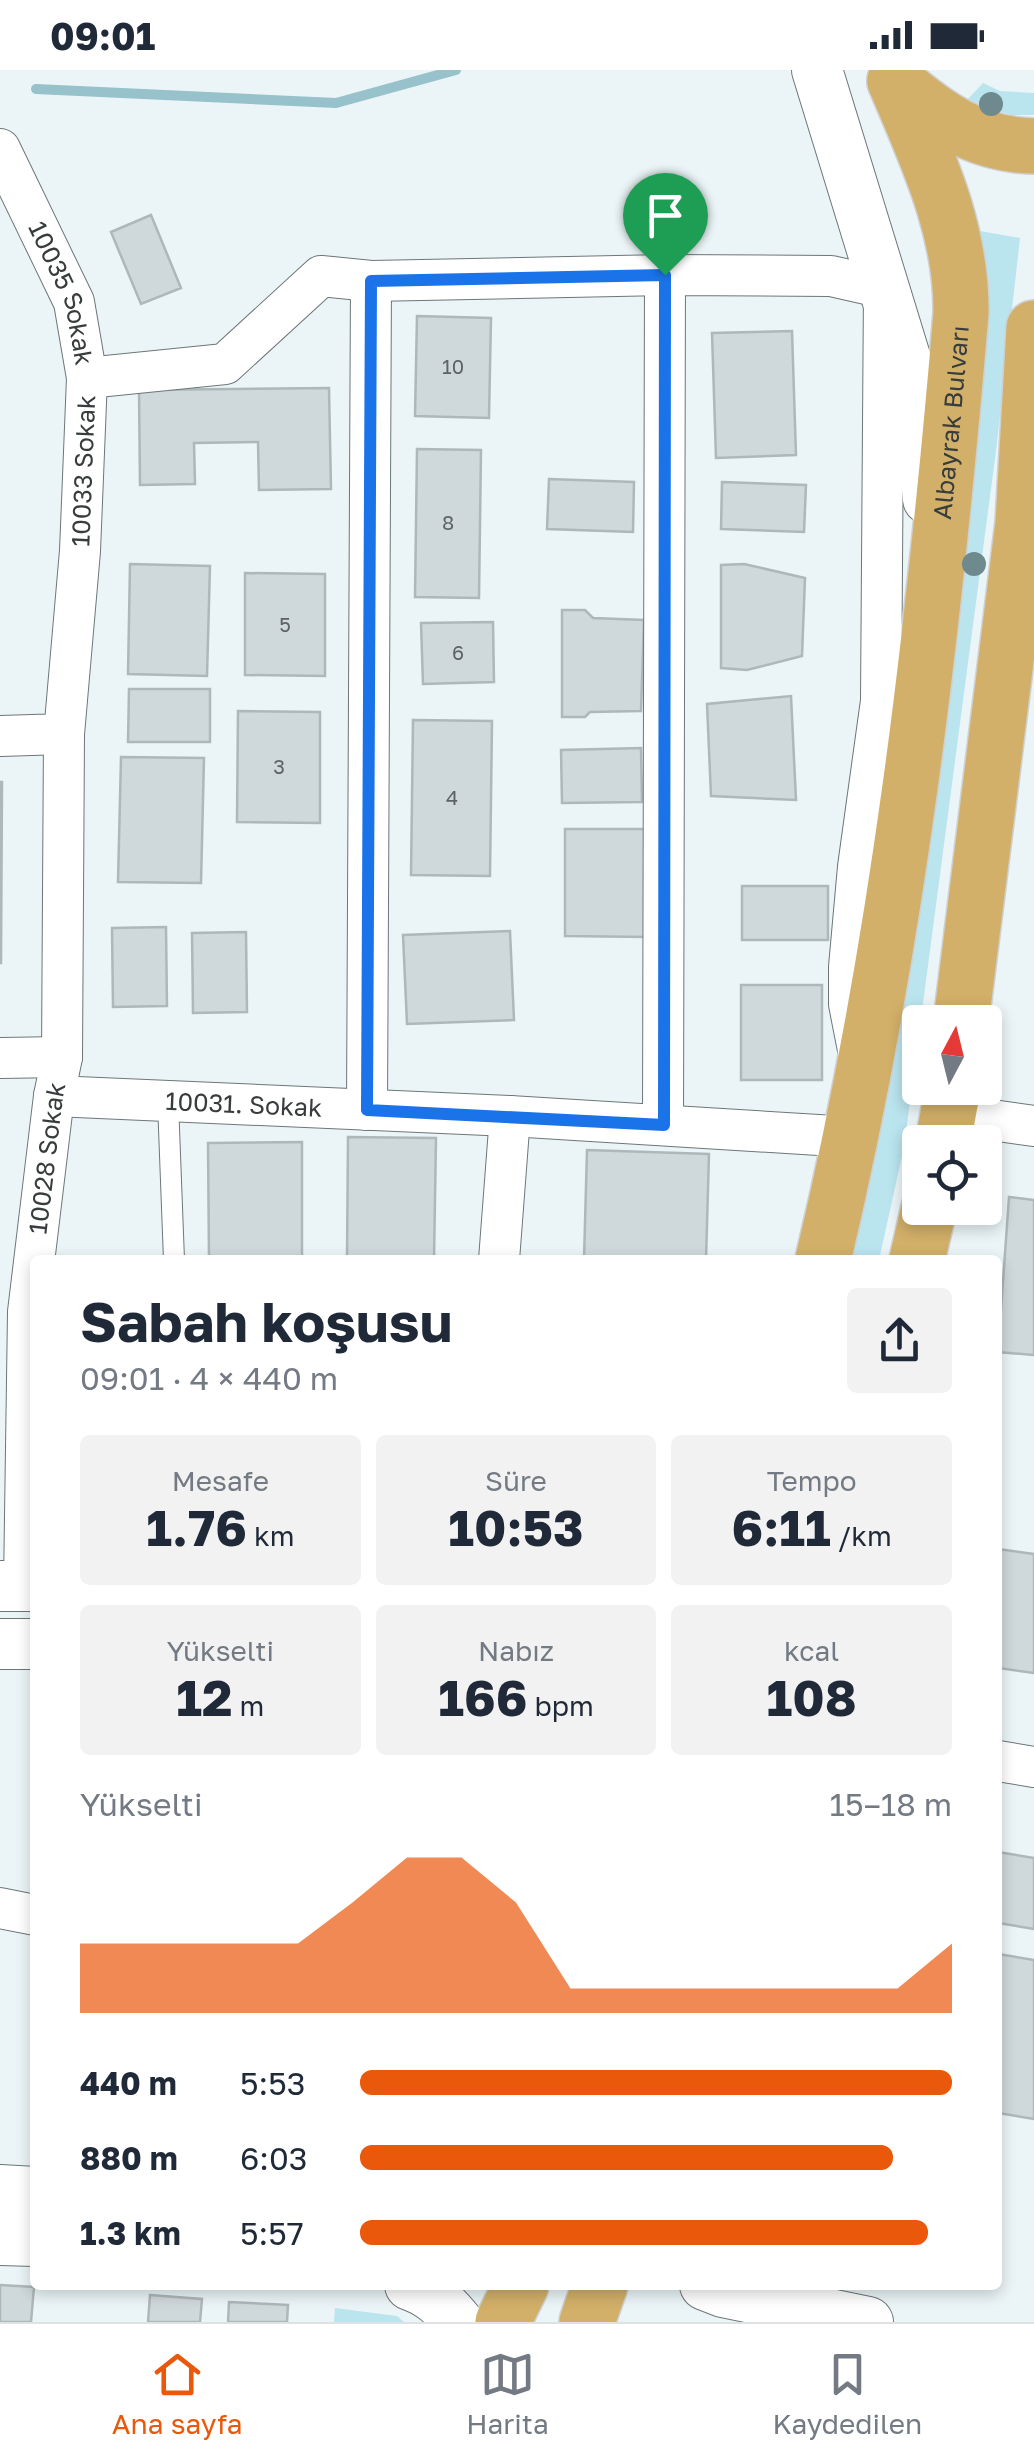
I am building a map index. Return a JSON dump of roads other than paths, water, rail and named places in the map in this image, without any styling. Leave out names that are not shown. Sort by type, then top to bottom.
[{"type":"main road","points":[[891,76],[946,123],[1009,146],[1034,146]]},
{"type":"main road","name":"Albayrak Bulvarı","points":[[824,1255],[851,1137],[891,913],[944,516],[961,283],[939,186],[891,76]]},
{"type":"main road","points":[[963,1005],[1028,524],[1034,328]]},
{"type":"main road","points":[[918,1255],[925,1225]]},
{"type":"main road","points":[[503,2322],[519,2290]]},
{"type":"main road","points":[[588,2322],[598,2290]]},
{"type":"street","points":[[817,70],[920,414],[934,591]]},
{"type":"street","name":"10035 Sokak","points":[[3,166],[15,214],[74,302],[87,378]]},
{"type":"street","points":[[664,1125],[665,275]]},
{"type":"street","name":"10033 Sokak","points":[[64,734],[80,551],[87,378],[225,364],[322,276],[371,281],[830,276],[884,288]]},
{"type":"street","points":[[367,1110],[371,281]]},
{"type":"street","name":"Albayrak Bulvarı","points":[[864,1064],[854,1040],[850,967],[858,867],[881,701],[884,288]]},
{"type":"street","name":"Albayrak Bulvarı","points":[[881,701],[909,775]]},
{"type":"street","points":[[0,736],[64,734]]},
{"type":"street","name":"10028 Sokak","points":[[30,1354],[14,1312],[62,1057],[64,734]]},
{"type":"street","points":[[0,1058],[62,1057]]},
{"type":"street","name":"10031. Sokak","points":[[54,1096],[510,1116],[851,1137]]},
{"type":"street","points":[[949,1115],[1034,1126]]},
{"type":"street","points":[[498,1255],[510,1116]]},
{"type":"street","name":"10028 Sokak","points":[[20,1586],[30,1378]]},
{"type":"street","points":[[0,1644],[30,1644]]},
{"type":"street","points":[[1002,1761],[1034,1766]]},
{"type":"street","points":[[0,1908],[30,1914]]},
{"type":"street","points":[[0,2190],[30,2192]]},
{"type":"street","points":[[0,2240],[30,2241]]},
{"type":"street","points":[[425,2290],[458,2322]]},
{"type":"street","points":[[718,2290],[868,2322]]},
{"type":"lane","points":[[168,1102],[174,1255]]},
{"type":"waterway","points":[[36,89],[336,103],[456,70]]}]
